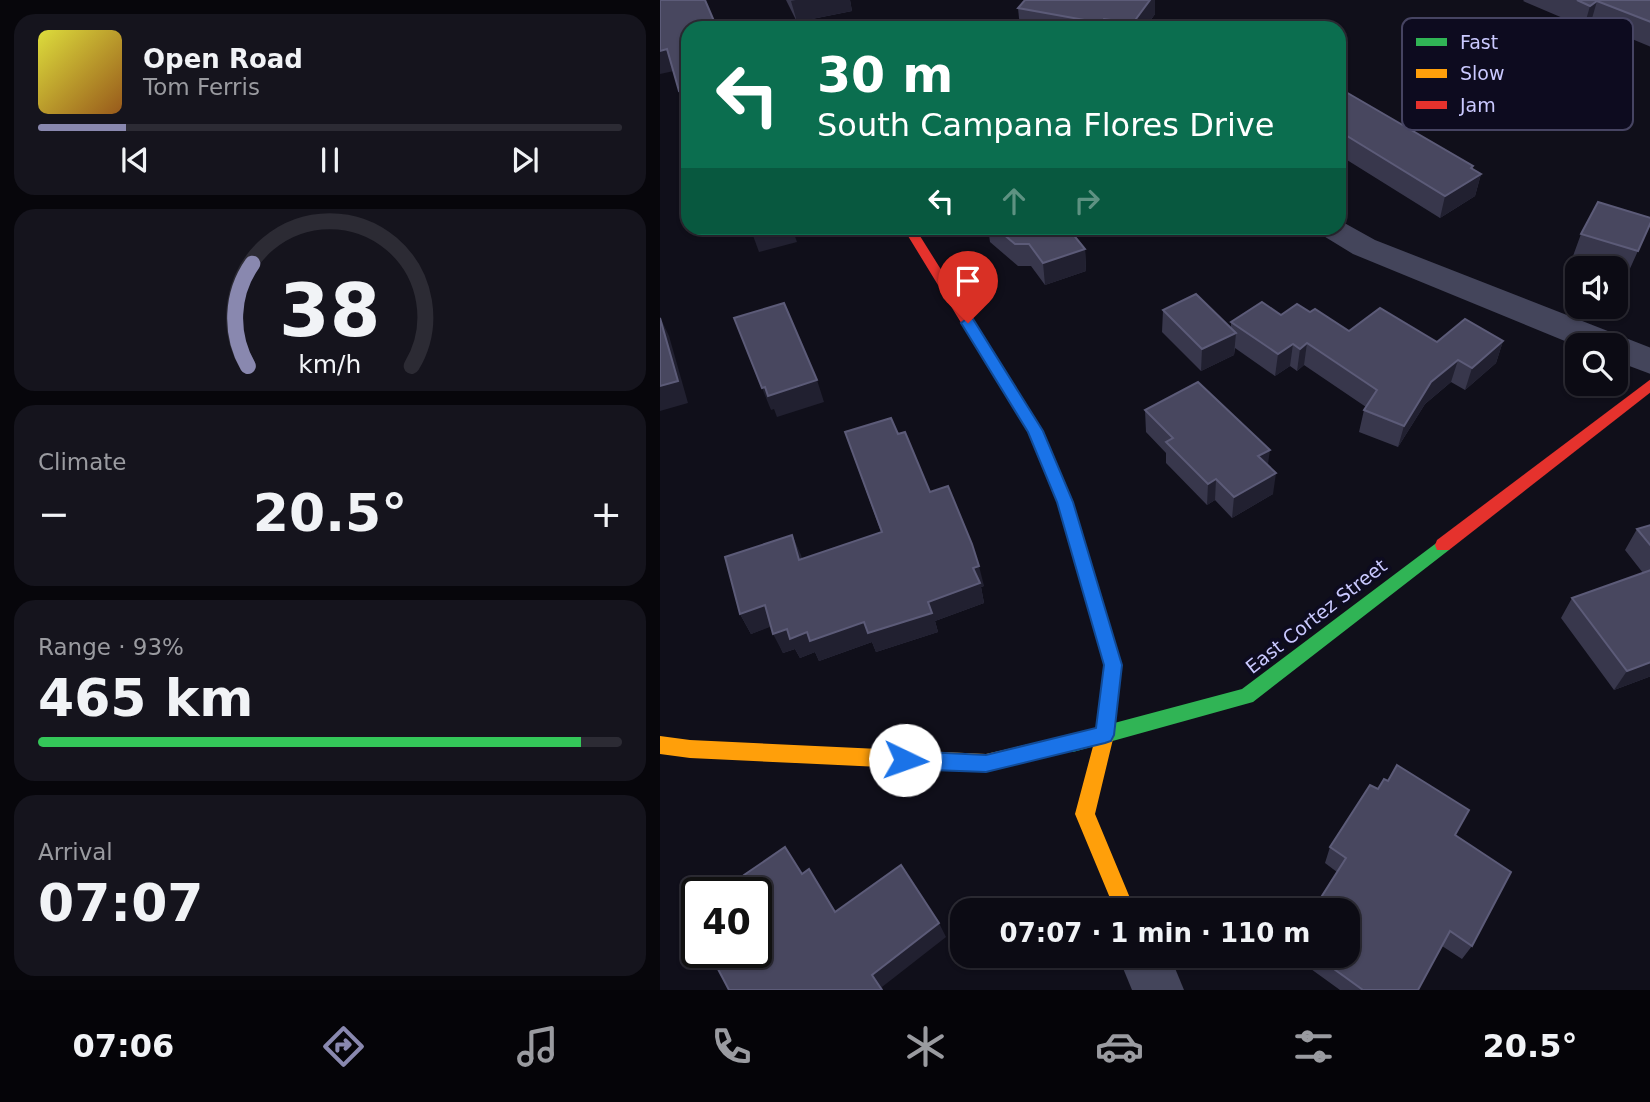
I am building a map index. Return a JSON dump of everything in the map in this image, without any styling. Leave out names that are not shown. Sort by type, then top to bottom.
[{"type":"street","points":[[914,235],[1035,431],[1065,502],[1113,665],[1105,735],[1085,814],[1120,898]]},
{"type":"street","points":[[1344,235],[1364,247],[1577,333]]},
{"type":"street","points":[[1628,353],[1650,362]]},
{"type":"street","name":"East Cortez Street","points":[[660,745],[690,749],[986,764],[1247,696],[1650,384]]},
{"type":"street","points":[[1149,968],[1158,990]]},
{"type":"building","points":[[660,0],[705,0],[714,21],[681,21],[681,90],[667,49],[660,51]]},
{"type":"building","points":[[1025,0],[1150,0],[1134,21],[1090,21],[1018,8]]},
{"type":"building","points":[[1577,0],[1651,0],[1651,22],[1597,1],[1590,6]]},
{"type":"building","points":[[1346,92],[1402,125],[1402,130],[1411,130],[1473,166],[1471,168],[1481,174],[1445,196],[1346,135]]},
{"type":"building","points":[[1598,202],[1651,218],[1638,251],[1581,234]]},
{"type":"building","points":[[1004,235],[1074,235],[1085,249],[1043,263],[1029,244],[1015,244]]},
{"type":"building","points":[[1196,294],[1236,333],[1202,349],[1163,310]]},
{"type":"building","points":[[1262,302],[1281,315],[1297,304],[1310,312],[1315,309],[1349,331],[1380,308],[1437,342],[1465,319],[1503,341],[1472,368],[1458,360],[1431,382],[1404,426],[1364,410],[1377,390],[1307,343],[1300,349],[1293,344],[1278,354],[1231,322]]},
{"type":"building","points":[[784,303],[817,380],[768,396],[765,387],[762,388],[734,318]]},
{"type":"building","points":[[660,318],[678,381],[660,386]]},
{"type":"building","points":[[1198,382],[1270,450],[1258,456],[1276,473],[1234,497],[1216,479],[1208,484],[1166,442],[1173,438],[1145,410]]},
{"type":"building","points":[[891,418],[898,434],[905,432],[930,492],[948,486],[972,544],[979,566],[973,568],[980,583],[928,602],[932,613],[868,633],[864,622],[810,641],[807,632],[790,639],[787,629],[773,634],[765,605],[740,614],[725,557],[792,535],[799,560],[882,532],[845,432]]},
{"type":"building","points":[[1651,525],[1651,546],[1637,529]]},
{"type":"building","points":[[1651,570],[1651,662],[1627,671],[1572,598]]},
{"type":"building","points":[[1397,765],[1469,810],[1455,835],[1511,872],[1472,946],[1450,931],[1418,990],[1363,990],[1333,968],[1360,968],[1360,898],[1321,898],[1346,858],[1330,847],[1370,785],[1378,789],[1384,779],[1388,781]]},
{"type":"building","points":[[785,847],[802,874],[809,869],[835,912],[901,865],[939,923],[872,975],[882,990],[729,990],[717,968],[772,968],[772,877],[744,875]]},
{"type":"traffic: fast","points":[[1073,743],[1247,696],[1443,545]]},
{"type":"traffic: slow","points":[[1086,574],[1113,665],[1105,735],[1085,814],[1120,898]]},
{"type":"traffic: slow","points":[[660,745],[690,749],[986,763],[1073,743]]},
{"type":"traffic: jam","points":[[914,235],[1035,431],[1065,502],[1086,574]]},
{"type":"traffic: jam","points":[[1443,545],[1651,384]]},
{"type":"route","points":[[905,760],[986,764],[1105,735],[1113,665],[1065,502],[1035,431],[968,323]]}]
